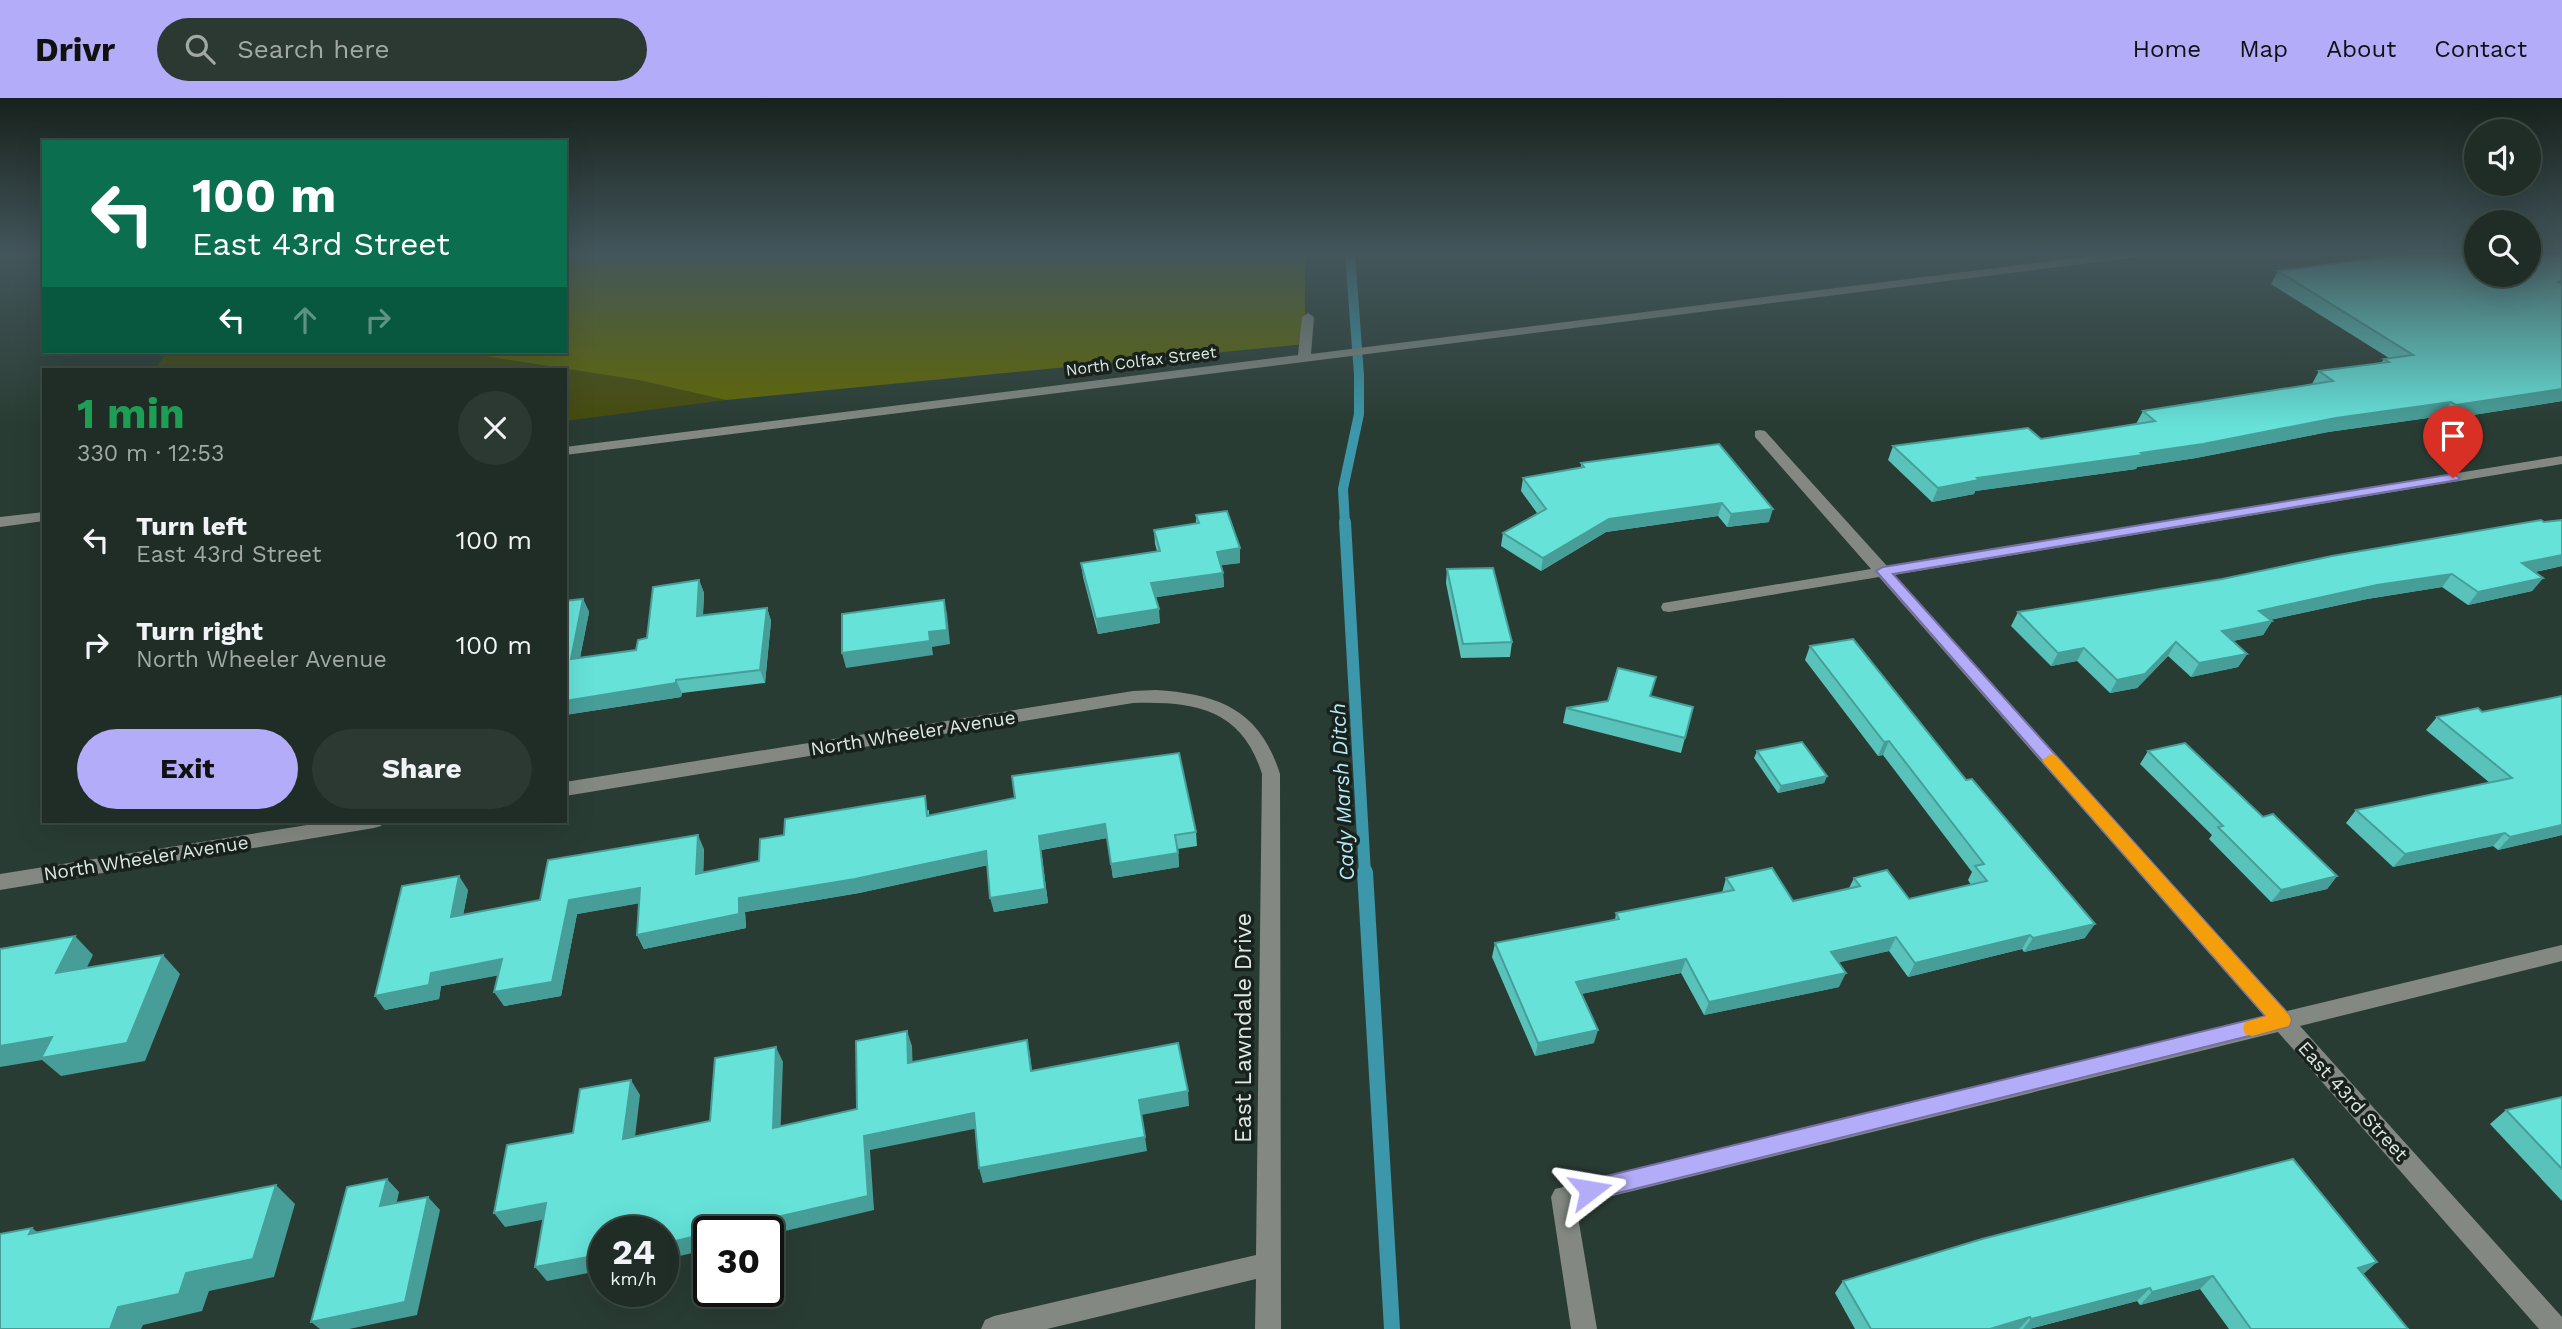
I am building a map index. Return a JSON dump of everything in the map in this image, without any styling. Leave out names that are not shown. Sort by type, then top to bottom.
[{"type":"street","name":"North Colfax Street","points":[[567,451],[1677,311]]},
{"type":"street","points":[[1304,358],[1308,317]]},
{"type":"street","name":"East 43rd Street","points":[[1760,434],[2556,1329]]},
{"type":"street","points":[[1669,607],[2562,460]]},
{"type":"street","points":[[0,522],[42,516]]},
{"type":"street","name":"North Wheeler Avenue","points":[[567,789],[1154,695],[1178,696],[1208,704],[1236,717],[1252,731]]},
{"type":"street","name":"East Lawndale Drive","points":[[1252,731],[1267,755],[1271,774],[1268,1329]]},
{"type":"street","name":"North Wheeler Avenue","points":[[0,882],[362,823]]},
{"type":"street","points":[[1584,1329],[1563,1196],[2562,953]]},
{"type":"street","points":[[994,1329],[1268,1264]]},
{"type":"green space","points":[[166,354],[472,354],[561,368],[156,368]]},
{"type":"green space","points":[[567,369],[638,380],[726,400],[567,421]]},
{"type":"shaded area","points":[[567,311],[1305,311],[1305,344],[726,400],[638,380],[472,354],[567,354]]},
{"type":"building","points":[[2343,311],[2562,311],[2562,389],[2456,405],[2451,402],[2336,418],[2141,453],[2143,455],[1977,478],[1979,480],[1938,488],[1893,446],[2028,428],[2041,439],[2155,421],[2143,411],[2333,381],[2319,371],[2389,362],[2384,359],[2413,355]]},
{"type":"building","points":[[1719,444],[1773,509],[1731,514],[1722,503],[1609,519],[1543,558],[1503,533],[1546,509],[1523,478],[1584,467],[1581,463]]},
{"type":"building","points":[[1227,511],[1240,548],[1217,552],[1223,573],[1151,583],[1159,609],[1096,619],[1081,563],[1160,551],[1154,530],[1199,523],[1196,515]]},
{"type":"building","points":[[2541,520],[2562,520],[2562,555],[2522,563],[2543,578],[2478,592],[2452,574],[2377,585],[2259,611],[2272,621],[2222,631],[2247,654],[2199,663],[2176,642],[2145,674],[2117,680],[2084,648],[2058,653],[2018,612],[2222,579],[2332,556]]},
{"type":"building","points":[[1493,568],[1512,642],[1463,644],[1447,569]]},
{"type":"building","points":[[699,580],[697,616],[767,608],[760,670],[676,680],[676,683],[567,701],[567,601],[583,599],[571,659],[636,650],[638,640],[647,638],[653,587]]},
{"type":"building","points":[[944,600],[947,630],[929,632],[930,641],[842,653],[842,614]]},
{"type":"building","points":[[1853,639],[1966,780],[1972,779],[2095,924],[2033,938],[2030,935],[1915,963],[1896,937],[1831,952],[1846,973],[1709,1002],[1686,959],[1576,982],[1598,1030],[1538,1043],[1495,943],[1619,919],[1616,913],[1734,890],[1726,878],[1772,868],[1793,901],[1860,886],[1854,878],[1887,870],[1909,899],[1987,881],[1975,866],[1984,864],[1889,741],[1884,742],[1810,646]]},
{"type":"building","points":[[1618,668],[1656,677],[1650,696],[1693,707],[1685,738],[1566,708],[1608,701]]},
{"type":"building","points":[[2562,696],[2562,825],[2510,837],[2505,833],[2405,854],[2356,810],[2512,778],[2437,717],[2478,708],[2482,712]]},
{"type":"building","points":[[1802,742],[1827,776],[1781,786],[1757,751]]},
{"type":"building","points":[[2185,743],[2263,817],[2273,814],[2337,876],[2281,890],[2218,827],[2223,826],[2148,751]]},
{"type":"building","points":[[1179,753],[1196,832],[1175,835],[1178,853],[1111,864],[1105,824],[1039,836],[1045,889],[990,898],[986,851],[855,879],[739,898],[739,914],[637,935],[640,888],[569,900],[552,982],[494,992],[502,959],[431,973],[429,985],[375,996],[402,886],[459,876],[451,917],[540,900],[548,860],[698,835],[696,874],[759,861],[760,839],[784,835],[785,819],[925,796],[927,816],[1015,798],[1012,776]]},
{"type":"building","points":[[75,936],[56,973],[163,955],[127,1043],[41,1058],[52,1037],[0,1046],[0,949]]},
{"type":"building","points":[[907,1031],[908,1063],[1027,1040],[1031,1071],[1178,1043],[1188,1091],[1139,1100],[1145,1137],[979,1168],[974,1113],[864,1136],[868,1196],[782,1216],[693,1216],[693,1237],[679,1240],[679,1216],[588,1216],[588,1257],[535,1267],[546,1203],[494,1213],[507,1145],[573,1133],[580,1089],[631,1080],[623,1139],[710,1121],[715,1058],[776,1047],[773,1128],[857,1109],[856,1041]]},
{"type":"building","points":[[2562,1097],[2562,1169],[2506,1110]]},
{"type":"building","points":[[2293,1159],[2377,1262],[2358,1268],[2408,1329],[2251,1329],[2213,1276],[2152,1292],[2150,1288],[1990,1329],[1871,1329],[1843,1281],[1982,1239]]},
{"type":"building","points":[[387,1179],[380,1206],[428,1197],[405,1302],[311,1322],[347,1187]]},
{"type":"building","points":[[276,1185],[253,1259],[186,1273],[179,1294],[118,1307],[110,1329],[0,1329],[0,1234],[32,1228],[29,1234]]},
{"type":"waterway","name":"Cady Marsh Ditch","points":[[1345,524],[1343,489],[1359,414],[1354,311]]},
{"type":"waterway","name":"Cady Marsh Ditch","points":[[1345,522],[1365,874]]},
{"type":"waterway","name":"Cady Marsh Ditch","points":[[1365,872],[1392,1329]]},
{"type":"slow traffic","points":[[2051,760],[2282,1020],[2252,1028]]},
{"type":"route","points":[[1590,1190],[2282,1020],[1883,571],[2453,478]]}]
